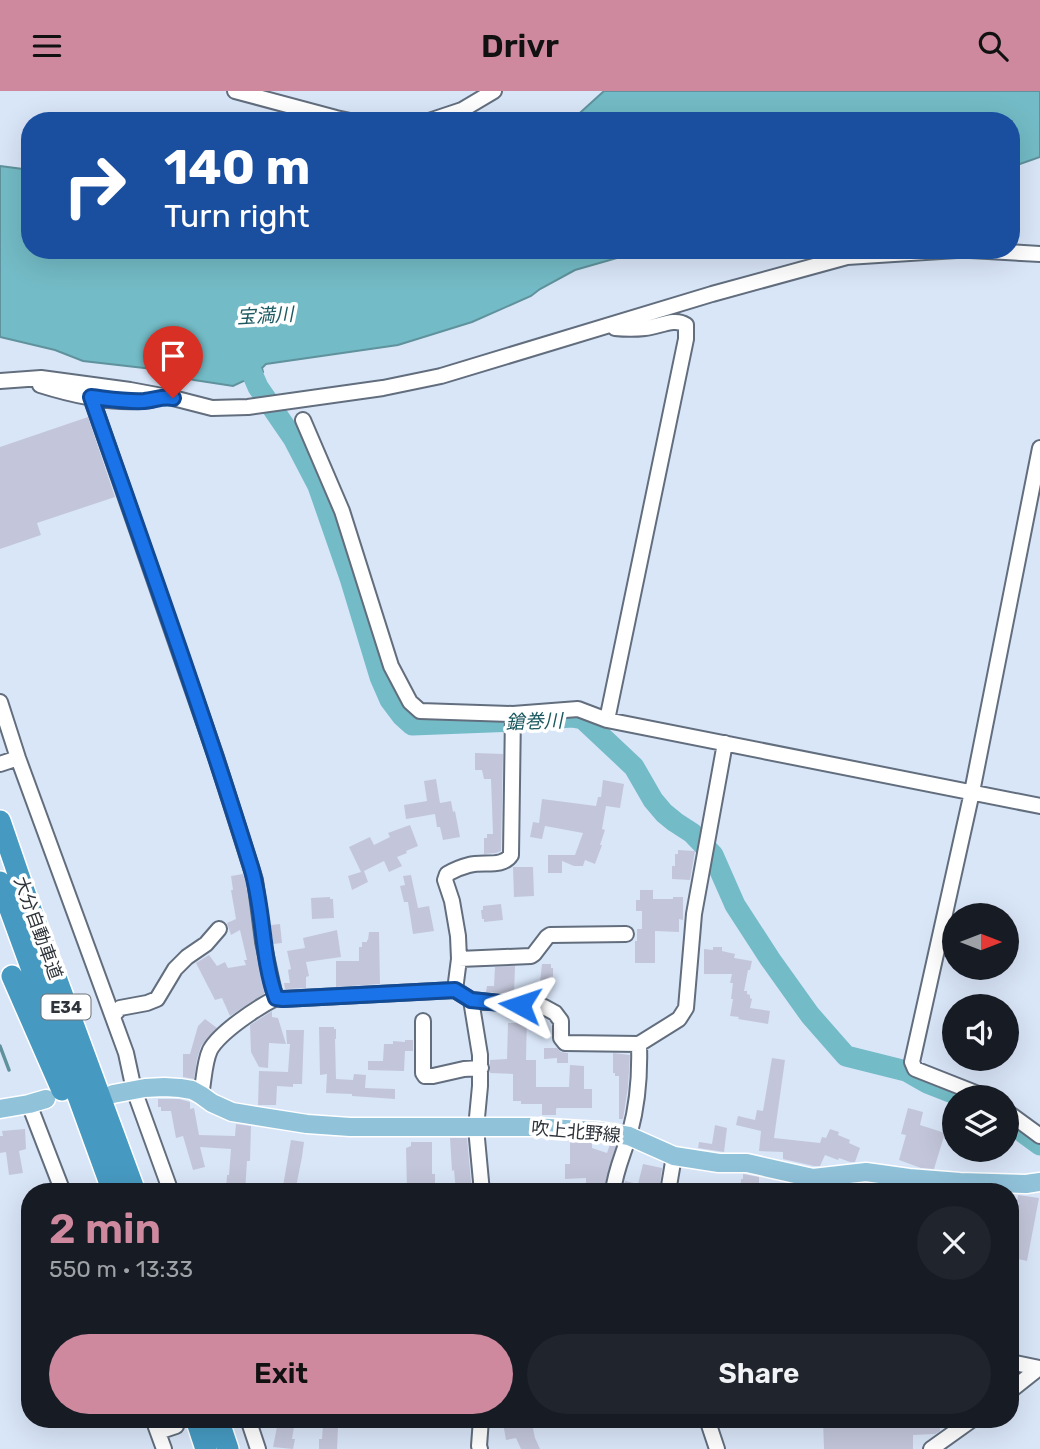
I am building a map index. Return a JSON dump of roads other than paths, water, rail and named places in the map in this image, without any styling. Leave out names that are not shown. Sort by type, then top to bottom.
[{"type":"highway","name":"大分自動車道","points":[[0,821],[132,1183]]},
{"type":"highway","name":"大分自動車道","points":[[0,882],[110,1183]]},
{"type":"highway","points":[[12,976],[102,1183]]},
{"type":"highway","points":[[190,1428],[206,1449]]},
{"type":"highway","points":[[221,1428],[228,1449]]},
{"type":"main road","name":"吹上北野線","points":[[113,1094],[164,1087],[192,1090],[232,1112],[307,1124],[351,1127],[533,1127],[599,1131],[629,1136],[674,1156],[719,1163],[747,1163],[813,1178],[866,1172],[909,1178],[993,1183]]},
{"type":"main road","points":[[0,1109],[38,1102]]},
{"type":"main road","name":"吹上北野線","points":[[1019,1184],[1040,1182]]},
{"type":"street","points":[[235,91],[314,112]]},
{"type":"street","points":[[456,112],[494,91]]},
{"type":"street","points":[[1020,253],[1040,254]]},
{"type":"street","points":[[0,381],[41,378],[231,409],[383,388],[440,376],[840,259]]},
{"type":"street","points":[[607,325],[643,328],[680,321],[686,325],[686,338],[607,720]]},
{"type":"street","points":[[18,379],[91,397],[149,401],[163,397]]},
{"type":"street","points":[[91,397],[216,757],[255,880],[263,942],[276,998]]},
{"type":"street","points":[[303,420],[342,511],[391,666],[410,702],[420,711],[513,714],[578,709],[607,720],[1040,806]]},
{"type":"street","points":[[956,1085],[915,1069],[912,1062],[972,792],[1040,448]]},
{"type":"street","points":[[0,702],[126,1052],[134,1090],[168,1183]]},
{"type":"street","points":[[455,990],[459,960],[456,924],[445,880],[447,874],[471,864],[504,862],[510,859],[513,714]]},
{"type":"street","points":[[201,1095],[209,1052],[215,1043],[258,1008],[276,998],[455,990],[471,1000],[544,1007],[555,1013],[561,1021],[561,1038],[565,1043],[639,1044],[679,1019],[686,1008],[694,914],[725,743]]},
{"type":"street","points":[[0,764],[18,758]]},
{"type":"street","points":[[113,1016],[120,1008],[157,999],[175,969],[206,944],[219,929]]},
{"type":"street","points":[[459,960],[531,956],[550,935],[626,934]]},
{"type":"street","points":[[471,1000],[481,1055],[476,1128],[481,1183]]},
{"type":"street","points":[[423,1021],[425,1076],[481,1068]]},
{"type":"street","points":[[614,1183],[637,1103],[639,1044]]},
{"type":"street","points":[[38,1102],[61,1183]]},
{"type":"street","points":[[1019,1121],[1040,1136]]},
{"type":"street","points":[[670,1183],[674,1156]]},
{"type":"street","points":[[1019,1364],[1039,1368],[1019,1384]]},
{"type":"street","points":[[156,1428],[164,1449]]},
{"type":"street","points":[[251,1428],[258,1449]]},
{"type":"street","points":[[480,1449],[481,1428]]},
{"type":"street","points":[[710,1428],[717,1449]]},
{"type":"street","points":[[931,1449],[960,1428]]},
{"type":"water","points":[[604,91],[1040,91],[1040,157],[1020,164],[1020,112],[581,112]]},
{"type":"water","name":"宝満川","points":[[0,166],[21,169],[21,259],[614,259],[575,270],[531,296],[472,322],[398,345],[266,364],[262,368],[263,372],[233,386],[194,380],[153,369],[83,361],[55,350],[0,337]]},
{"type":"waterway","name":"鎗巻川","points":[[242,350],[258,387],[293,438],[318,486],[380,677],[390,700],[402,716],[412,725],[572,717],[583,719],[634,767],[653,800],[664,813],[692,833],[713,855],[735,905],[770,959],[810,1015],[846,1056],[906,1071],[942,1089]]},
{"type":"waterway","points":[[0,1046],[9,1070]]},
{"type":"waterway","name":"鎗巻川","points":[[1019,1130],[1040,1145]]}]
